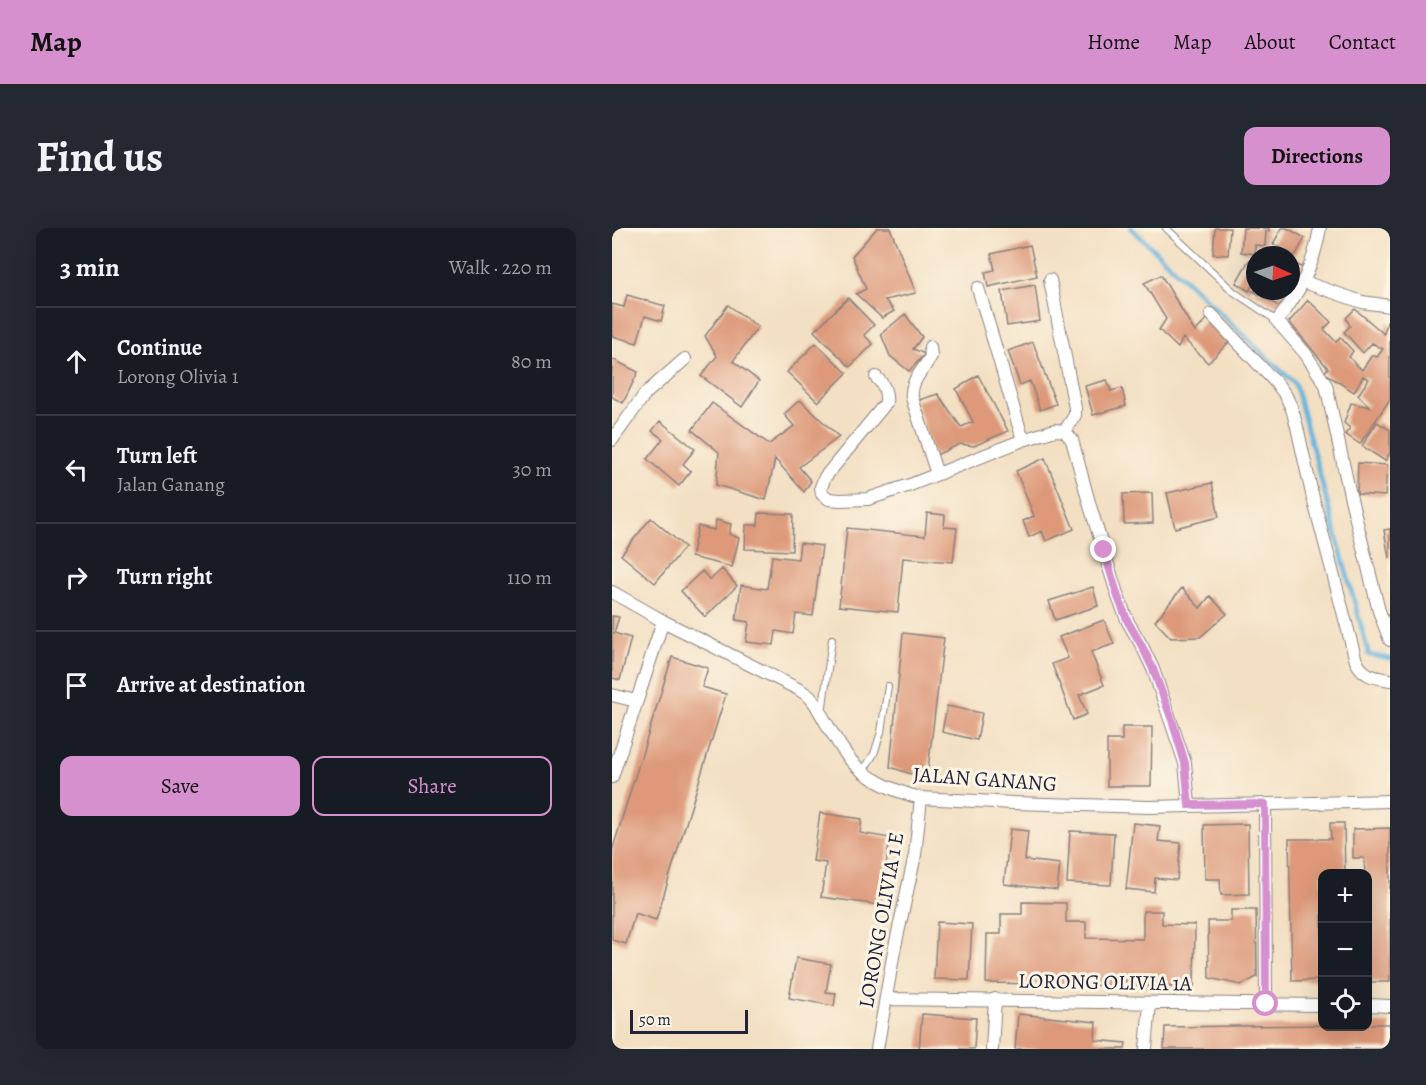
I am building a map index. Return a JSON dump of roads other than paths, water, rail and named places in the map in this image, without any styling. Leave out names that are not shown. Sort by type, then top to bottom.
[{"type":"street","points":[[1320,228],[1314,256],[1304,282],[1277,321],[1305,353],[1326,385],[1379,611],[1390,640]]},
{"type":"street","points":[[1050,280],[1076,408],[1075,415],[1065,431]]},
{"type":"street","points":[[1304,282],[1362,302],[1390,306]]},
{"type":"street","points":[[978,288],[1023,440]]},
{"type":"street","points":[[1211,314],[1269,374],[1286,396],[1297,427],[1312,494],[1356,661],[1362,671],[1390,680]]},
{"type":"street","points":[[930,347],[931,356],[914,381],[911,390],[937,474]]},
{"type":"street","points":[[612,440],[645,394],[685,359]]},
{"type":"street","points":[[876,377],[884,385],[886,404],[825,477],[821,487],[822,494],[830,499],[868,499],[1055,430],[1065,431],[1072,440],[1118,597],[1128,622],[1153,669],[1172,720],[1185,763],[1189,805]]},
{"type":"street","name":"JALAN GANANG","points":[[612,592],[663,621],[800,690],[810,697],[849,759],[862,771],[909,795],[921,798],[1059,805],[1149,807],[1390,801]]},
{"type":"street","points":[[612,777],[663,621]]},
{"type":"street","points":[[612,695],[636,701]]},
{"type":"street","name":"LORONG OLIVIA 1 E","points":[[877,1049],[898,928],[915,855],[921,798]]},
{"type":"street","points":[[1265,804],[1266,1004]]},
{"type":"street","name":"LORONG OLIVIA 1A","points":[[886,999],[1318,1005]]},
{"type":"street","points":[[992,1049],[995,999]]},
{"type":"street","points":[[1146,1049],[1150,1003]]},
{"type":"street","points":[[1372,1005],[1390,1005]]},
{"type":"lane","points":[[1166,228],[1234,292],[1277,321]]},
{"type":"lane","points":[[822,716],[832,639]]},
{"type":"lane","points":[[862,771],[874,754],[881,732],[888,686]]},
{"type":"waterway","points":[[1131,228],[1295,384],[1369,655],[1390,659]]}]
